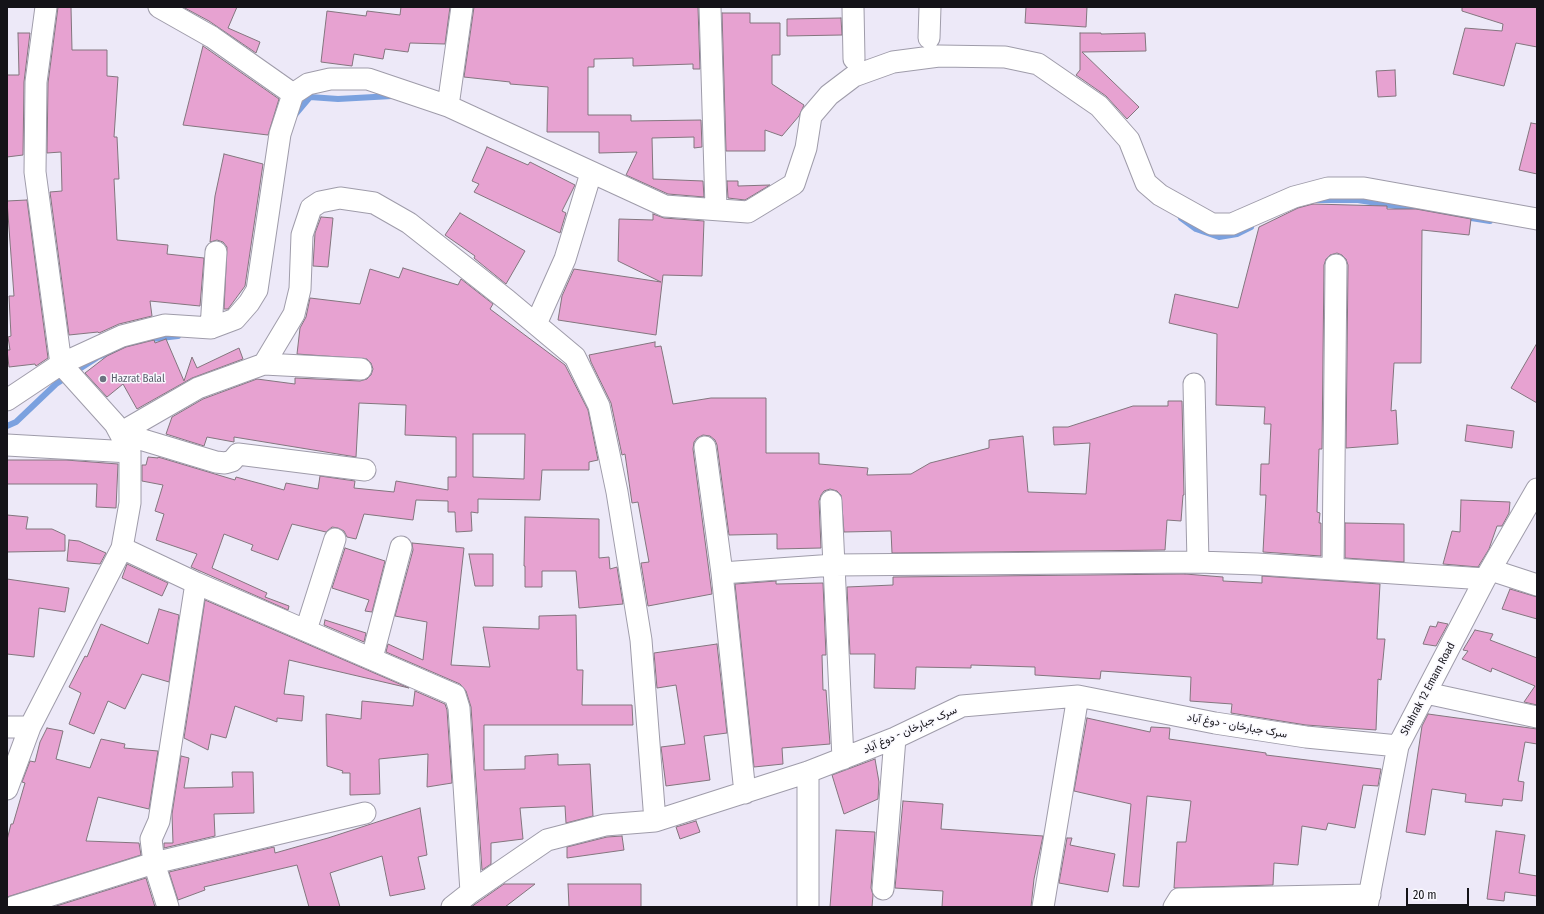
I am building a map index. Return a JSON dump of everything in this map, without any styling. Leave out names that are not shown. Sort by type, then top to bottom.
[{"type":"street","points":[[7,788],[30,726],[122,548],[130,503],[130,452],[115,424],[61,364],[35,172],[36,82],[46,7]]},
{"type":"street","points":[[159,7],[212,37],[293,94]]},
{"type":"street","points":[[448,106],[462,7]]},
{"type":"street","points":[[710,7],[716,208]]},
{"type":"street","points":[[853,7],[854,59]]},
{"type":"street","points":[[930,7],[930,38]]},
{"type":"street","points":[[7,400],[61,364],[122,336],[165,325],[211,328],[235,319],[249,303],[257,290],[280,134],[293,94],[308,84],[330,79],[368,79],[448,106],[665,206],[716,208],[748,212],[794,184],[806,148],[811,116],[829,95],[854,76],[893,62],[939,56],[1005,57],[1038,64],[1099,106],[1129,140],[1146,183],[1160,195],[1212,224],[1232,224],[1294,197],[1328,188],[1364,188],[1537,219]]},
{"type":"street","points":[[536,324],[565,259],[591,173]]},
{"type":"street","points":[[264,364],[294,314],[300,288],[302,235],[311,208],[320,202],[340,198],[374,203],[409,224],[536,324],[575,357],[598,406],[617,492],[641,640],[655,821]]},
{"type":"street","points":[[211,328],[216,252]]},
{"type":"street","points":[[1333,569],[1336,265]]},
{"type":"street","points":[[120,433],[198,388],[264,364],[361,369]]},
{"type":"street","points":[[1194,384],[1198,562]]},
{"type":"street","points":[[120,433],[216,462],[225,463],[232,461],[238,454],[365,470]]},
{"type":"street","points":[[7,445],[130,452]]},
{"type":"street","points":[[704,447],[722,573],[745,793]]},
{"type":"street","name":"Shahrak 12 Emam Road","points":[[1368,901],[1398,746],[1488,574],[1537,489]]},
{"type":"street","points":[[831,501],[843,759]]},
{"type":"street","points":[[306,630],[335,539]]},
{"type":"street","points":[[372,658],[401,547]]},
{"type":"street","points":[[122,548],[196,583],[455,695],[459,715],[471,892]]},
{"type":"street","points":[[722,573],[834,565],[1198,562],[1333,569],[1488,574],[1537,585]]},
{"type":"street","points":[[168,907],[154,863],[151,839],[159,821],[196,583]]},
{"type":"street","points":[[1426,693],[1537,717]]},
{"type":"street","points":[[1043,907],[1078,696]]},
{"type":"street","name":"سرک جبارخان - دوغ آباد","points":[[452,907],[471,892],[547,840],[605,825],[655,821],[745,793],[843,759],[895,738],[962,706],[1078,696],[1230,725],[1306,737],[1398,746]]},
{"type":"street","points":[[7,727],[30,726]]},
{"type":"street","points":[[882,889],[895,738]]},
{"type":"street","points":[[808,772],[808,907]]},
{"type":"street","points":[[13,907],[154,863],[365,813]]},
{"type":"street","points":[[1174,907],[1179,899],[1368,901]]},
{"type":"building","points":[[58,7],[71,7],[72,50],[107,50],[107,76],[118,77],[114,137],[117,137],[119,179],[114,179],[117,240],[168,245],[167,254],[204,258],[200,306],[150,301],[152,316],[119,324],[99,333],[69,335],[50,192],[62,191],[61,152],[47,153],[48,83]]},
{"type":"building","points":[[183,7],[237,7],[228,28],[260,42],[256,53],[209,21]]},
{"type":"building","points":[[401,7],[450,7],[445,44],[410,43],[408,52],[385,49],[383,59],[354,54],[352,66],[321,62],[327,11],[366,16],[367,11],[400,15]]},
{"type":"building","points":[[474,7],[698,7],[700,69],[693,69],[693,64],[633,66],[633,58],[594,59],[594,67],[588,67],[588,115],[631,115],[631,121],[701,120],[702,147],[694,148],[694,137],[652,138],[653,179],[703,181],[704,197],[668,194],[626,175],[637,152],[599,153],[599,132],[547,132],[548,87],[510,84],[510,82],[464,77]]},
{"type":"building","points":[[1026,7],[1087,7],[1086,27],[1025,23]]},
{"type":"building","points":[[1462,7],[1537,7],[1537,47],[1516,43],[1504,86],[1453,74],[1465,28],[1502,31],[1503,24],[1462,11]]},
{"type":"building","points":[[722,13],[750,13],[750,23],[780,23],[780,55],[772,55],[772,84],[804,105],[799,116],[782,136],[765,130],[765,151],[726,151]]},
{"type":"building","points":[[841,18],[842,35],[787,36],[787,19]]},
{"type":"building","points":[[18,33],[30,33],[24,82],[23,155],[7,157],[7,75],[19,75]]},
{"type":"building","points":[[1080,33],[1145,33],[1146,51],[1082,52],[1139,107],[1127,119],[1106,96],[1076,75],[1080,70]]},
{"type":"building","points":[[203,46],[279,99],[268,135],[183,125]]},
{"type":"building","points":[[1395,70],[1396,96],[1378,97],[1376,71]]},
{"type":"building","points":[[1531,123],[1537,124],[1537,174],[1519,170]]},
{"type":"building","points":[[487,147],[528,165],[530,162],[575,185],[562,211],[566,213],[560,233],[474,192],[479,184],[472,181]]},
{"type":"building","points":[[224,154],[263,164],[245,286],[228,309],[224,309],[227,247],[223,242],[217,240],[210,242],[215,196]]},
{"type":"building","points":[[727,181],[738,181],[738,186],[770,185],[745,200],[728,198]]},
{"type":"building","points":[[27,200],[48,358],[36,366],[35,364],[9,367],[7,350],[10,350],[8,337],[11,336],[9,296],[14,296],[7,201]]},
{"type":"building","points":[[1313,204],[1387,206],[1387,209],[1416,209],[1471,219],[1469,235],[1422,230],[1421,363],[1394,363],[1391,411],[1396,410],[1398,444],[1346,448],[1348,265],[1346,259],[1337,253],[1330,255],[1326,259],[1324,265],[1322,449],[1319,449],[1317,512],[1320,513],[1319,523],[1321,523],[1321,556],[1263,552],[1266,495],[1260,495],[1261,464],[1269,464],[1271,424],[1264,424],[1265,407],[1216,405],[1217,334],[1169,323],[1175,294],[1238,308],[1259,227],[1298,208]]},
{"type":"building","points":[[460,213],[525,251],[506,284],[474,258],[475,256],[445,235]]},
{"type":"building","points":[[653,214],[664,218],[704,221],[702,276],[663,275],[656,335],[558,320],[562,296],[574,269],[661,282],[618,261],[619,219],[653,220]]},
{"type":"building","points":[[321,217],[333,218],[328,267],[313,266],[315,233]]},
{"type":"building","points":[[403,268],[458,285],[461,279],[493,304],[490,309],[565,365],[588,410],[598,460],[589,462],[589,470],[542,470],[540,500],[478,499],[478,513],[471,512],[472,531],[456,532],[455,512],[448,512],[448,501],[416,500],[413,520],[364,514],[356,539],[347,537],[344,531],[338,528],[332,527],[326,532],[292,524],[278,560],[251,550],[253,545],[224,534],[212,568],[267,593],[265,597],[289,606],[288,610],[191,567],[197,554],[156,540],[164,514],[155,511],[163,485],[142,481],[142,465],[146,465],[148,457],[158,457],[235,480],[236,477],[284,490],[286,483],[318,489],[320,476],[355,481],[354,488],[394,492],[396,481],[448,490],[448,477],[456,477],[456,437],[405,435],[406,405],[359,403],[356,457],[234,437],[234,442],[207,437],[204,446],[166,434],[172,417],[203,399],[257,379],[295,384],[295,378],[360,381],[367,379],[371,375],[373,369],[371,363],[367,359],[297,354],[300,328],[306,317],[310,298],[360,304],[370,269],[399,278]],"holes":[[[473,434],[525,434],[524,479],[473,477]]]},
{"type":"building","points":[[166,339],[184,381],[192,357],[197,368],[239,348],[243,359],[192,378],[137,409],[123,384],[107,397],[85,373],[107,356],[126,347],[154,340],[155,343]]},
{"type":"building","points":[[655,342],[655,347],[661,346],[673,404],[711,398],[766,398],[766,453],[819,453],[819,464],[868,468],[867,475],[911,474],[930,463],[989,448],[989,440],[1023,436],[1028,492],[1086,494],[1090,443],[1054,445],[1053,427],[1068,427],[1133,406],[1168,406],[1168,401],[1182,401],[1184,495],[1181,521],[1167,520],[1165,550],[892,553],[891,531],[844,532],[841,495],[837,491],[830,489],[824,491],[819,501],[821,548],[777,549],[777,534],[729,535],[717,445],[715,440],[710,436],[703,435],[697,438],[694,442],[693,449],[712,594],[648,606],[641,563],[649,562],[638,502],[632,503],[625,454],[622,455],[611,403],[589,355]]},
{"type":"building","points":[[1537,343],[1537,403],[1511,388]]},
{"type":"building","points":[[1467,425],[1514,431],[1512,448],[1465,441]]},
{"type":"building","points":[[7,460],[66,460],[118,464],[116,508],[96,507],[97,484],[7,484]]},
{"type":"building","points":[[1461,500],[1510,502],[1509,513],[1502,526],[1497,526],[1489,549],[1478,567],[1443,564],[1452,531],[1460,532]]},
{"type":"building","points":[[7,515],[28,517],[26,529],[52,529],[65,535],[65,551],[7,552]]},
{"type":"building","points":[[525,517],[599,519],[599,558],[609,557],[610,569],[617,567],[623,604],[579,608],[576,571],[542,571],[542,587],[525,587]]},
{"type":"building","points":[[1345,523],[1404,524],[1404,562],[1345,558]]},
{"type":"building","points":[[69,540],[79,541],[106,553],[100,564],[67,561]]},
{"type":"building","points":[[412,543],[464,548],[451,665],[490,667],[483,627],[539,629],[539,616],[576,615],[577,670],[583,670],[582,705],[632,705],[633,725],[484,725],[484,770],[525,769],[525,756],[558,754],[558,765],[590,764],[593,816],[566,823],[565,806],[520,808],[523,839],[491,843],[491,864],[482,870],[471,707],[466,691],[460,684],[386,652],[388,644],[423,660],[427,622],[395,616],[413,550]]},
{"type":"building","points":[[345,548],[385,561],[372,612],[365,611],[369,600],[332,588]]},
{"type":"building","points":[[469,554],[493,554],[493,586],[475,586]]},
{"type":"building","points":[[127,564],[168,583],[162,596],[122,578]]},
{"type":"building","points":[[1185,574],[1223,577],[1223,581],[1262,583],[1262,576],[1380,584],[1377,639],[1385,639],[1381,680],[1378,679],[1376,730],[1306,725],[1231,713],[1232,704],[1190,701],[1191,677],[1101,671],[1100,679],[1035,675],[1035,667],[971,665],[971,668],[916,667],[915,689],[874,688],[875,654],[850,654],[847,587],[893,585],[893,577]]},
{"type":"building","points":[[7,579],[69,588],[65,612],[39,608],[34,657],[7,654]]},
{"type":"building","points":[[776,581],[776,584],[823,583],[826,655],[822,655],[823,690],[826,690],[830,744],[782,748],[783,764],[754,767],[735,584]]},
{"type":"building","points":[[1510,589],[1537,597],[1537,619],[1502,609]]},
{"type":"building","points":[[205,600],[409,688],[289,660],[284,694],[304,696],[302,721],[277,718],[277,722],[235,706],[226,738],[211,734],[208,750],[184,738]]},
{"type":"building","points":[[159,609],[179,615],[169,682],[142,674],[125,709],[108,701],[94,734],[69,724],[81,693],[69,687],[85,656],[87,657],[101,624],[148,644]]},
{"type":"building","points":[[325,620],[366,633],[364,642],[324,625]]},
{"type":"building","points":[[1438,622],[1448,624],[1436,646],[1423,644],[1430,626],[1436,627]]},
{"type":"building","points":[[1475,630],[1493,634],[1490,640],[1537,658],[1537,705],[1524,702],[1535,686],[1492,668],[1491,672],[1462,659],[1468,651],[1463,650]]},
{"type":"building","points":[[717,644],[727,733],[704,736],[710,780],[666,786],[661,747],[685,744],[676,685],[657,688],[654,653]]},
{"type":"building","points":[[415,691],[445,704],[447,710],[452,783],[427,787],[428,754],[379,759],[380,794],[350,795],[350,773],[342,773],[343,771],[327,766],[326,714],[361,719],[362,701],[413,706]]},
{"type":"building","points":[[1428,714],[1537,729],[1537,744],[1525,742],[1518,781],[1524,782],[1522,801],[1503,799],[1502,806],[1465,802],[1466,794],[1432,789],[1425,835],[1406,832],[1422,726]]},
{"type":"building","points":[[1087,718],[1150,732],[1151,727],[1170,728],[1169,739],[1266,753],[1266,755],[1381,769],[1378,786],[1363,785],[1355,828],[1328,823],[1326,830],[1302,826],[1298,865],[1274,863],[1273,885],[1174,888],[1177,842],[1186,842],[1191,801],[1147,796],[1139,887],[1123,886],[1131,804],[1074,791]]},
{"type":"building","points":[[47,728],[63,731],[56,759],[90,768],[101,739],[125,744],[124,748],[158,751],[149,809],[98,797],[86,841],[139,843],[141,855],[7,897],[7,840],[25,783],[22,782],[30,761],[35,762],[40,742]]},
{"type":"building","points":[[181,756],[189,758],[184,788],[233,787],[232,772],[253,772],[254,813],[214,814],[215,836],[164,848],[164,843],[173,843],[172,814]]},
{"type":"building","points":[[875,759],[879,782],[878,799],[844,814],[832,775]]},
{"type":"building","points":[[903,801],[943,804],[941,829],[1043,836],[1034,879],[1031,907],[942,907],[943,891],[895,888]]},
{"type":"building","points":[[420,808],[427,855],[418,857],[425,889],[390,896],[382,856],[330,873],[340,907],[309,907],[297,865],[204,887],[205,890],[178,900],[169,872],[274,847],[275,853],[328,838]]},
{"type":"building","points":[[696,821],[700,832],[680,839],[676,827]]},
{"type":"building","points":[[836,830],[875,832],[871,888],[873,895],[872,907],[830,907]]},
{"type":"building","points":[[1496,831],[1525,835],[1519,873],[1537,876],[1537,896],[1505,892],[1504,901],[1487,899]]},
{"type":"building","points":[[622,836],[624,850],[567,858],[567,847],[607,837]]},
{"type":"building","points":[[1067,838],[1072,838],[1070,845],[1115,854],[1108,892],[1059,883]]},
{"type":"building","points":[[146,878],[155,907],[53,907]]},
{"type":"building","points":[[504,884],[535,884],[505,907],[471,907]]},
{"type":"building","points":[[568,884],[641,884],[641,907],[569,907]]},
{"type":"waterway","points":[[294,116],[310,97],[338,99],[392,96]]},
{"type":"waterway","points":[[1315,200],[1358,200],[1490,221]]},
{"type":"waterway","points":[[1181,218],[1196,229],[1219,237],[1237,234],[1251,227]]},
{"type":"waterway","points":[[152,339],[178,336]]},
{"type":"waterway","points":[[7,426],[16,422],[56,384],[98,357],[141,341]]},
{"type":"place","name":"Hazrat Balal","points":[[103,379]]}]
